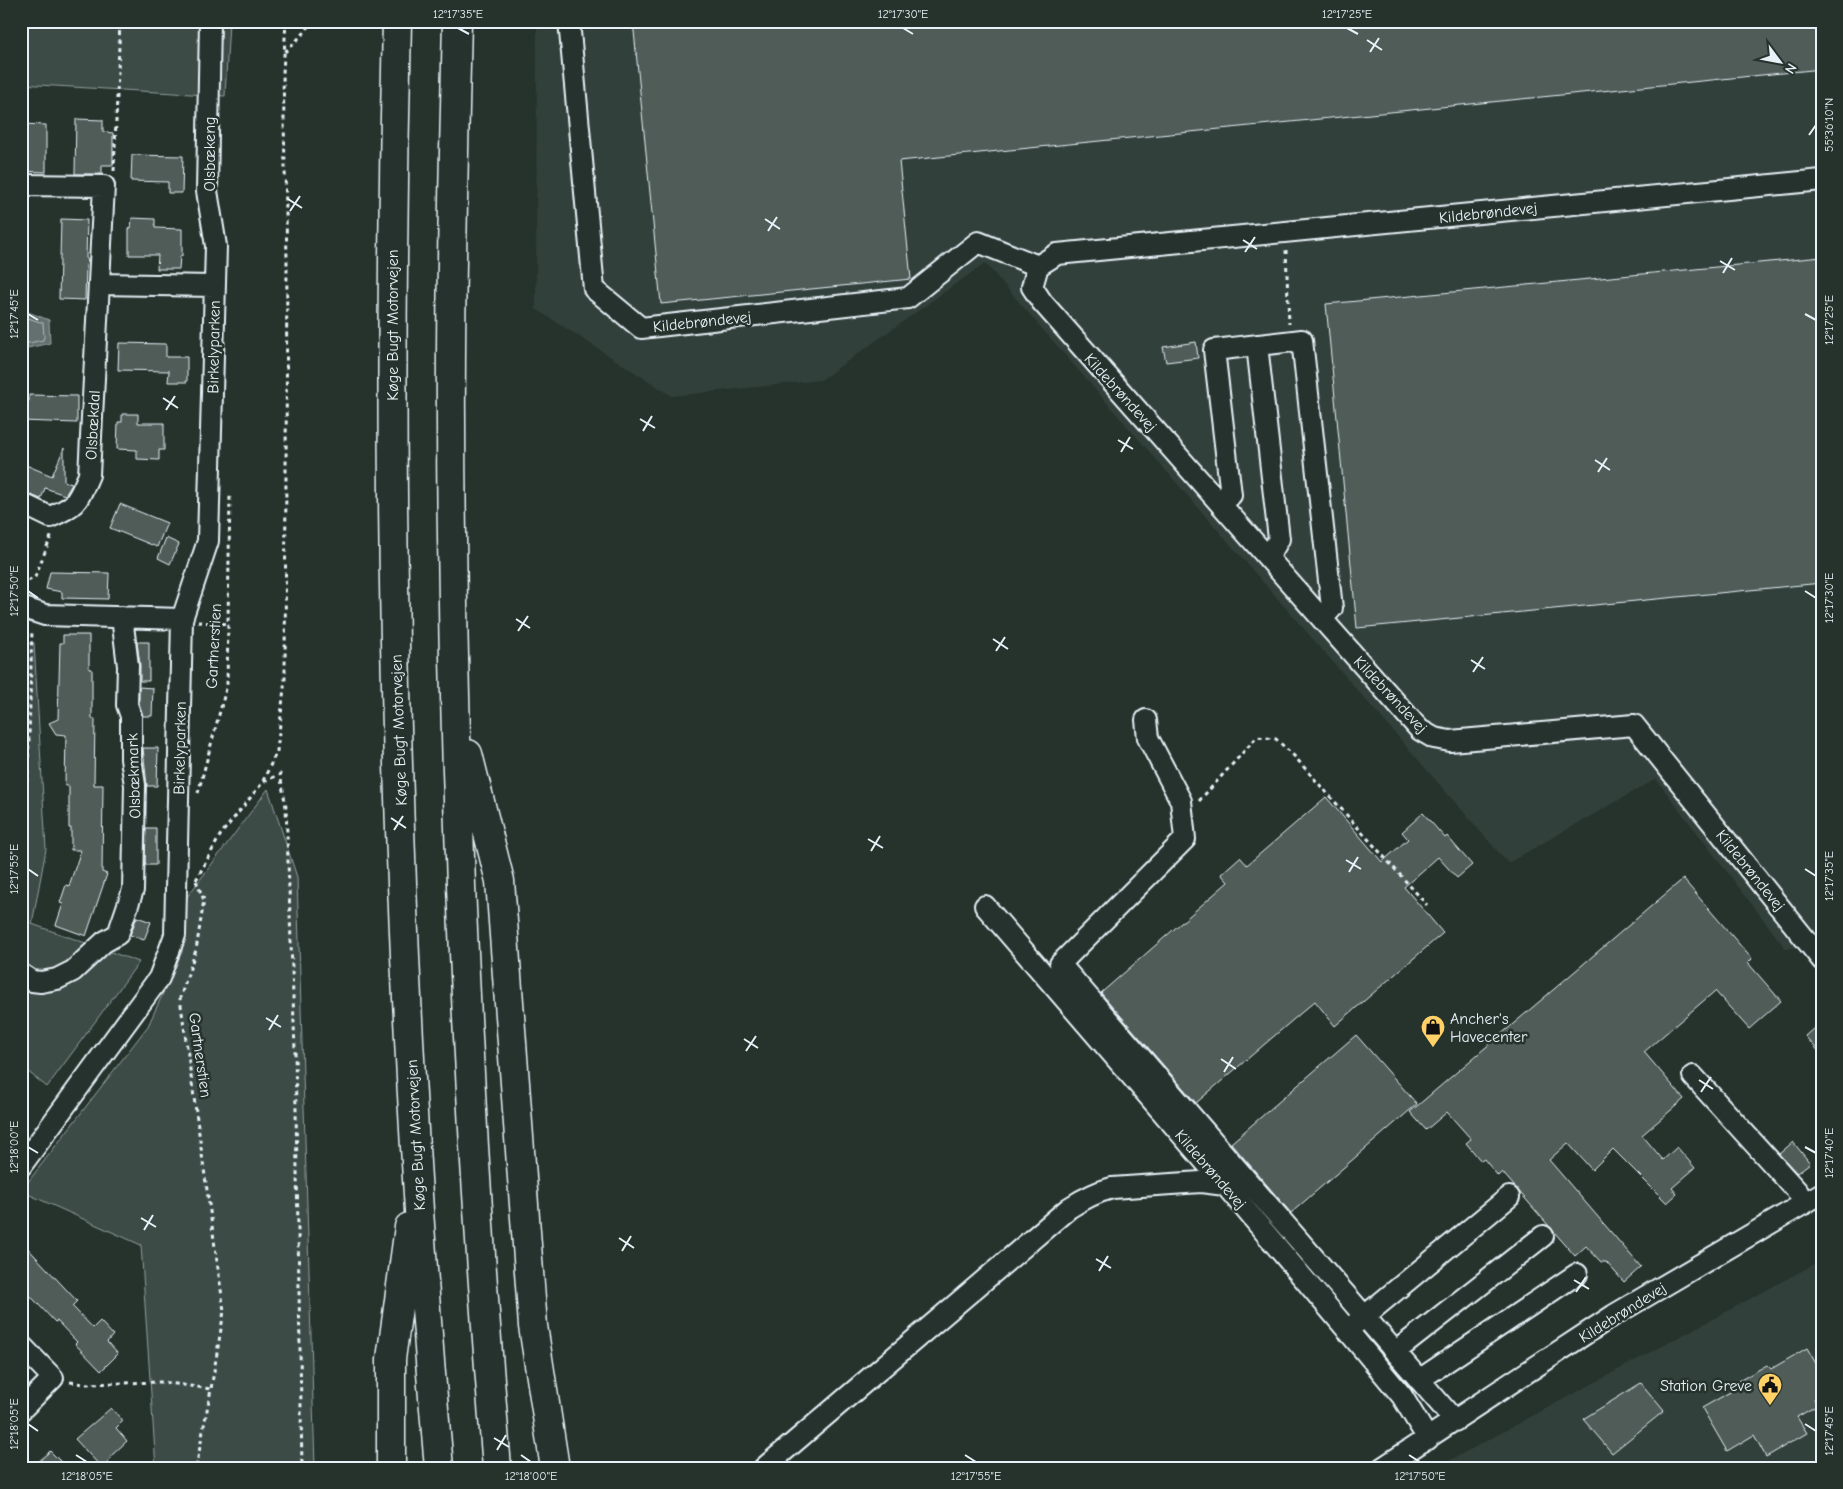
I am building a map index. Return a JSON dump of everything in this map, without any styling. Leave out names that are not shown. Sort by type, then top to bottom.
[{"type":"highway","name":"Køge Bugt Motorvejen","points":[[397,21],[393,174],[392,404],[396,650],[404,907],[416,1174],[439,1468]]},
{"type":"highway","points":[[457,21],[451,411],[456,704],[462,898],[476,1188],[497,1468]]},
{"type":"highway","points":[[456,704],[500,882],[533,1326],[555,1468]]},
{"type":"highway","points":[[391,1468],[390,1358],[416,1174]]},
{"type":"street","name":"Olsbækeng","points":[[210,21],[207,191],[216,246],[214,286]]},
{"type":"street","name":"Kildebrøndevej","points":[[569,21],[594,289],[640,328],[908,298],[978,242],[1038,266]]},
{"type":"street","name":"Kildebrøndevej","points":[[1822,180],[1057,254],[1038,266],[1032,287],[1042,302],[1420,730],[1434,738],[1450,740],[1634,725],[1822,960]]},
{"type":"street","points":[[21,185],[104,186]]},
{"type":"street","name":"Olsbækdal","points":[[50,517],[70,508],[78,501],[89,475],[104,186]]},
{"type":"street","points":[[99,284],[214,286]]},
{"type":"street","name":"Birkelyparken","points":[[21,1166],[159,978],[175,934],[182,620],[208,541],[214,286]]},
{"type":"street","points":[[1221,505],[1230,495],[1214,350],[1302,340],[1332,608],[1322,619]]},
{"type":"street","points":[[1258,345],[1279,538],[1268,558]]},
{"type":"street","points":[[21,503],[50,517]]},
{"type":"street","points":[[27,610],[45,615],[182,620]]},
{"type":"street","name":"Olsbækmark","points":[[21,974],[32,982],[41,982],[57,979],[73,971],[104,942],[118,934],[133,890],[135,785],[131,759],[131,716],[127,705],[128,666],[122,617]]},
{"type":"street","points":[[1146,720],[1148,738],[1181,801],[1185,839],[1060,964],[1455,1421]]},
{"type":"street","name":"Kildebrøndevej","points":[[985,906],[1348,1331],[1402,1396],[1428,1439]]},
{"type":"street","points":[[1692,1076],[1798,1192],[1804,1204]]},
{"type":"street","points":[[764,1468],[1069,1208],[1084,1198],[1099,1191],[1112,1188],[1201,1182],[1225,1185]]},
{"type":"street","name":"Kildebrøndevej","points":[[1382,1468],[1614,1315],[1822,1193]]},
{"type":"street","points":[[1348,1331],[1363,1315],[1509,1197]]},
{"type":"street","points":[[1395,1352],[1543,1236]]},
{"type":"street","points":[[1419,1380],[1577,1274]]},
{"type":"street","points":[[21,1345],[53,1378],[21,1410]]},
{"type":"path","points":[[104,186],[114,179],[120,21]]},
{"type":"path","points":[[196,880],[220,834],[263,782],[277,751],[285,679],[287,260],[283,73],[286,21]]},
{"type":"path","points":[[285,52],[312,21]]},
{"type":"path","points":[[1286,232],[1289,342]]},
{"type":"path","name":"Gartnerstien","points":[[197,798],[227,686],[230,487]]},
{"type":"path","points":[[21,585],[35,577],[53,531],[50,517]]},
{"type":"path","points":[[21,796],[26,786],[28,773],[27,610]]},
{"type":"path","points":[[182,620],[228,624]]},
{"type":"path","points":[[1184,818],[1257,737],[1276,739],[1294,756],[1427,905]]},
{"type":"path","points":[[263,782],[280,774],[286,808],[295,1060],[302,1468]]},
{"type":"path","name":"Gartnerstien","points":[[194,871],[204,900],[196,950],[180,998],[224,1311],[196,1468]]},
{"type":"path","points":[[53,1378],[84,1384],[162,1382],[211,1389]]},
{"type":"shaded area","points":[[21,21],[229,21],[225,96],[21,84]]},
{"type":"shaded area","points":[[537,21],[1822,21],[1822,943],[1786,949],[1656,779],[1508,863],[985,263],[821,380],[672,396],[536,309]]},
{"type":"shaded area","points":[[34,643],[46,849],[32,924],[139,962],[47,1087],[21,1066],[21,644]]},
{"type":"shaded area","points":[[268,789],[297,877],[315,1468],[156,1468],[141,1245],[21,1191],[148,1026],[182,952],[187,897]]},
{"type":"shaded area","points":[[1822,1260],[1822,1468],[1436,1468]]},
{"type":"water","points":[[28,312],[49,320],[50,343],[28,348],[21,346],[21,314]]},
{"type":"building","points":[[633,21],[1822,21],[1822,69],[899,161],[911,279],[661,304]]},
{"type":"building","points":[[76,119],[103,120],[103,132],[113,133],[113,165],[102,165],[102,174],[75,174]]},
{"type":"building","points":[[21,124],[46,125],[46,172],[21,171]]},
{"type":"building","points":[[132,155],[183,156],[182,193],[168,193],[168,182],[131,181]]},
{"type":"building","points":[[132,218],[155,219],[155,228],[182,229],[182,256],[180,256],[179,269],[157,269],[158,255],[129,255],[129,228],[131,228]]},
{"type":"building","points":[[61,219],[87,220],[86,258],[88,260],[86,265],[85,300],[59,299]]},
{"type":"building","points":[[1822,257],[1822,583],[1357,628],[1326,304]]},
{"type":"building","points":[[1196,342],[1198,358],[1166,362],[1163,347]]},
{"type":"building","points":[[119,343],[166,344],[166,357],[187,357],[187,382],[168,382],[169,371],[118,370]]},
{"type":"building","points":[[29,395],[77,396],[77,423],[21,421],[21,398],[29,401]]},
{"type":"building","points":[[122,414],[138,414],[138,423],[164,423],[164,450],[159,450],[159,460],[137,459],[137,450],[117,449],[118,422],[122,422]]},
{"type":"building","points":[[64,448],[64,481],[72,484],[65,495],[45,488],[41,499],[21,491],[21,463],[52,476]]},
{"type":"building","points":[[120,504],[167,523],[157,547],[110,528]]},
{"type":"building","points":[[166,538],[179,544],[170,564],[158,558]]},
{"type":"building","points":[[50,572],[109,573],[108,599],[62,598],[62,592],[46,589]]},
{"type":"building","points":[[63,635],[89,635],[89,669],[92,669],[92,719],[95,719],[94,785],[103,785],[102,872],[107,874],[86,936],[56,925],[63,904],[60,903],[66,885],[69,886],[81,850],[71,850],[69,786],[65,786],[66,735],[56,734],[49,723],[58,719],[60,643],[63,643]]},
{"type":"building","points":[[137,642],[149,642],[149,681],[140,681]]},
{"type":"building","points":[[139,687],[153,688],[152,716],[143,716],[139,703]]},
{"type":"building","points":[[143,748],[158,748],[157,786],[147,786]]},
{"type":"building","points":[[1326,797],[1382,862],[1408,839],[1402,832],[1423,813],[1445,838],[1447,836],[1472,865],[1457,878],[1438,857],[1404,887],[1443,933],[1335,1026],[1315,1001],[1196,1103],[1101,993],[1228,882],[1221,874],[1240,857],[1247,865]]},
{"type":"building","points":[[146,828],[156,828],[156,865],[145,865]]},
{"type":"building","points":[[1683,879],[1752,959],[1748,963],[1781,1001],[1749,1029],[1715,991],[1644,1052],[1684,1099],[1642,1135],[1663,1160],[1677,1147],[1695,1168],[1672,1188],[1677,1194],[1667,1203],[1613,1149],[1592,1170],[1568,1143],[1549,1160],[1641,1267],[1624,1282],[1606,1262],[1601,1262],[1586,1246],[1575,1256],[1502,1172],[1498,1176],[1484,1159],[1481,1161],[1466,1143],[1471,1139],[1447,1112],[1426,1130],[1410,1112]]},
{"type":"building","points":[[137,917],[151,922],[144,940],[130,935]]},
{"type":"building","points":[[1822,1021],[1822,1055],[1805,1036]]},
{"type":"building","points":[[1356,1035],[1417,1104],[1291,1213],[1231,1143]]},
{"type":"building","points":[[1793,1142],[1810,1163],[1797,1173],[1779,1154]]},
{"type":"building","points":[[21,1241],[77,1301],[72,1306],[93,1328],[100,1321],[113,1335],[107,1342],[118,1354],[101,1371],[75,1344],[77,1342],[21,1286]]},
{"type":"building","points":[[1807,1348],[1822,1374],[1822,1395],[1814,1399],[1818,1405],[1797,1417],[1807,1433],[1766,1457],[1754,1435],[1727,1451],[1702,1408],[1739,1387],[1737,1382],[1767,1365],[1771,1369]]},
{"type":"building","points":[[1641,1383],[1664,1411],[1612,1453],[1583,1419]]},
{"type":"building","points":[[111,1408],[123,1421],[116,1428],[127,1441],[111,1456],[106,1468],[102,1468],[75,1439]]},
{"type":"building","points":[[50,1451],[67,1468],[32,1468]]},
{"type":"place","name":"Ancher's Havecenter","points":[[1433,1048]]},
{"type":"place","name":"Station Greve","points":[[1770,1406]]}]
